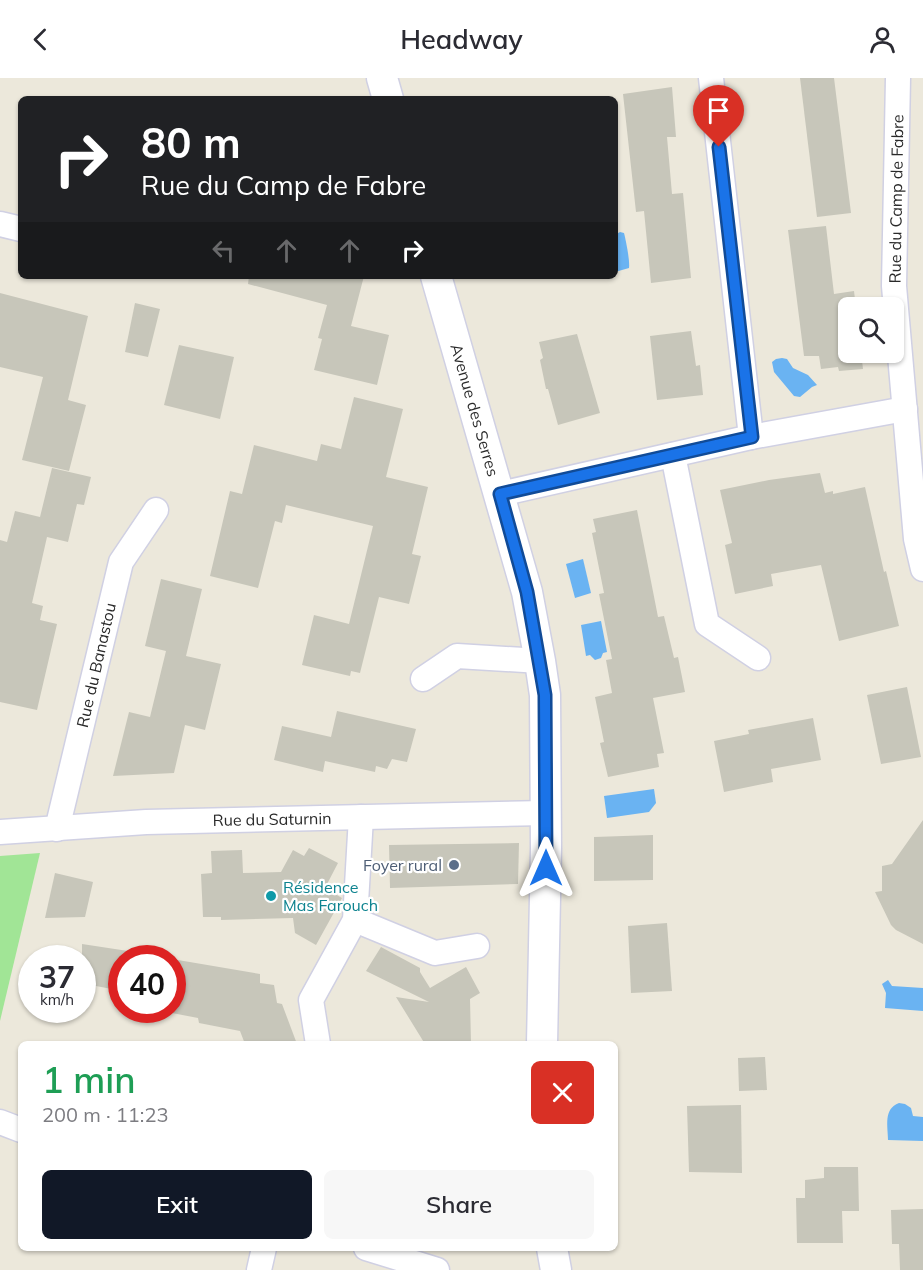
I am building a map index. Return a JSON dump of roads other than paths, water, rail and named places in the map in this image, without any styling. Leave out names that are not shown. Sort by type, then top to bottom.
[{"type":"street","points":[[382,78],[387,96]]},
{"type":"street","points":[[711,78],[752,437]]},
{"type":"street","name":"Rue du Camp de Fabre","points":[[898,78],[894,286],[911,424],[916,539],[923,569]]},
{"type":"street","points":[[0,224],[18,228]]},
{"type":"street","name":"Avenue des Serres","points":[[437,279],[527,592],[545,695],[546,848],[542,1041]]},
{"type":"street","points":[[500,494],[752,437],[911,424]]},
{"type":"street","points":[[673,455],[707,624],[758,658]]},
{"type":"street","name":"Rue du Banastou","points":[[57,830],[121,562],[156,510]]},
{"type":"street","points":[[423,679],[457,656],[540,661]]},
{"type":"street","name":"Rue du Saturnin","points":[[0,832],[57,830],[146,822],[545,813]]},
{"type":"street","points":[[318,1041],[311,1000],[355,920],[361,817]]},
{"type":"street","points":[[355,920],[435,953],[477,946]]},
{"type":"street","points":[[0,1122],[18,1129]]},
{"type":"street","points":[[259,1270],[263,1251]]},
{"type":"street","points":[[376,1251],[436,1270]]},
{"type":"street","points":[[553,1251],[556,1270]]},
{"type":"water","points":[[618,233],[624,233],[629,268],[618,271]]},
{"type":"water","points":[[782,358],[787,359],[793,368],[808,375],[817,385],[800,397],[794,396],[774,372],[772,362]]},
{"type":"water","points":[[583,559],[591,593],[575,598],[566,564]]},
{"type":"water","points":[[601,621],[607,652],[595,660],[590,655],[586,656],[581,625]]},
{"type":"water","points":[[654,789],[656,803],[649,812],[607,818],[604,796]]},
{"type":"water","points":[[888,980],[892,986],[923,988],[923,1011],[885,1008],[886,993],[882,984]]},
{"type":"water","points":[[899,1103],[911,1108],[913,1116],[923,1117],[923,1141],[888,1140],[888,1114]]},
{"type":"place","name":"Foyer rural","points":[[454,865]]},
{"type":"place","name":"Résidence Mas Farouch","points":[[271,896]]}]
